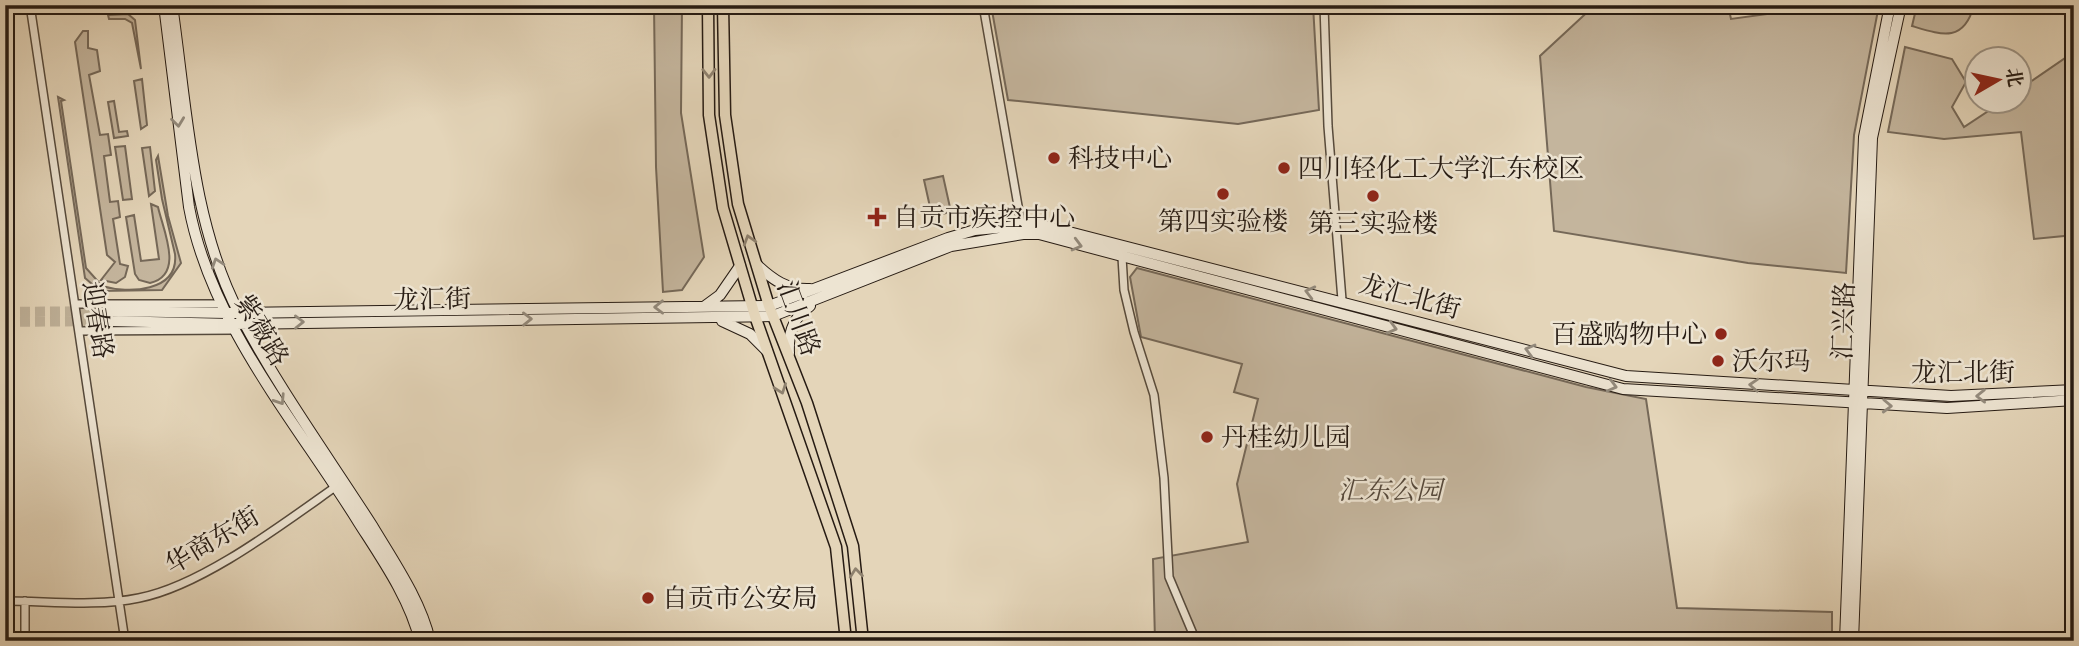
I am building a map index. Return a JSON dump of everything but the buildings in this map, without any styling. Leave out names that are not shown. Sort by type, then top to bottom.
[{"type":"main road","name":"紫薇路","points":[[164,5],[194,234],[237,326],[394,562],[427,626],[430,641]]},
{"type":"main road","name":"紫薇路","points":[[172,5],[202,212],[229,310]]},
{"type":"main road","name":"汇川路","points":[[708,5],[709,115],[723,208],[754,311],[836,547],[846,641]]},
{"type":"main road","name":"汇川路","points":[[723,5],[725,115],[738,204],[771,311],[853,546],[863,641]]},
{"type":"main road","points":[[1853,641],[1864,137],[1890,5]]},
{"type":"main road","name":"汇兴路","points":[[1857,391],[1872,138],[1901,5]]},
{"type":"main road","name":"龙汇北街","points":[[819,294],[948,238],[1021,223],[1085,234],[1626,376],[1970,396],[2074,390]]},
{"type":"main road","name":"龙汇北街","points":[[754,311],[771,311],[951,246],[1000,237],[1038,234],[1623,389],[1967,408],[2074,400]]},
{"type":"main road","points":[[757,265],[775,281],[796,290],[819,294]]},
{"type":"main road","points":[[705,306],[720,295],[740,266]]},
{"type":"main road","points":[[789,357],[791,328],[802,311],[819,294]]},
{"type":"main road","name":"龙汇街","points":[[705,306],[754,311],[708,318],[237,326],[108,316],[229,310],[705,306]]},
{"type":"main road","points":[[708,318],[732,323],[768,352]]},
{"type":"main road","points":[[1845,641],[1857,404]]},
{"type":"main road","name":"紫薇路","points":[[340,483],[387,567],[420,641]]},
{"type":"street","name":"迎春路","points":[[30,5],[125,641]]},
{"type":"street","points":[[983,5],[1021,223]]},
{"type":"street","points":[[1324,5],[1328,126],[1342,300]]},
{"type":"street","points":[[1122,257],[1124,290],[1154,395],[1164,478],[1169,578],[1196,641]]},
{"type":"street","points":[[75,304],[229,310]]},
{"type":"street","points":[[79,331],[237,326]]},
{"type":"street","name":"华商东街","points":[[5,601],[119,601],[165,592],[197,578],[340,483]]},
{"type":"street","points":[[25,601],[25,641]]},
{"type":"green space","points":[[654,5],[682,5],[681,113],[704,257],[682,290],[663,292],[656,167]]},
{"type":"green space","points":[[991,5],[1313,5],[1319,110],[1238,124],[1008,100]]},
{"type":"green space","points":[[1595,5],[1690,5],[1691,8],[1728,5],[1731,19],[1833,5],[1879,5],[1854,135],[1846,273],[1748,263],[1554,231],[1540,56]]},
{"type":"green space","points":[[1917,5],[1974,5],[1964,26],[1958,31],[1942,33],[1912,26]]},
{"type":"green space","points":[[128,14],[135,20],[141,69],[132,23],[125,19],[109,19],[108,15]]},
{"type":"green space","points":[[83,31],[88,31],[88,48],[97,50],[100,71],[89,75],[100,135],[108,134],[111,155],[104,156],[110,202],[118,201],[120,217],[113,219],[120,264],[128,266],[125,277],[116,283],[101,280],[115,262],[107,255],[75,42]]},
{"type":"green space","points":[[1905,47],[1952,59],[1964,79],[1964,86],[1952,107],[1964,127],[1981,116],[2034,116],[2034,79],[2074,52],[2074,181],[2069,182],[2074,235],[2034,239],[2021,132],[1944,139],[1888,132]]},
{"type":"green space","points":[[142,79],[147,125],[141,129],[134,81]]},
{"type":"green space","points":[[58,97],[64,100],[61,101],[86,268],[102,286],[125,290],[150,287],[161,283],[174,267],[175,254],[162,199],[156,160],[158,156],[168,216],[181,263],[162,290],[100,291],[85,278]]},
{"type":"green space","points":[[114,101],[119,132],[127,131],[128,136],[114,138],[108,102]]},
{"type":"green space","points":[[125,146],[132,199],[123,200],[115,147]]},
{"type":"green space","points":[[150,147],[155,191],[149,196],[142,148]]},
{"type":"green space","points":[[943,176],[951,212],[932,216],[924,180]]},
{"type":"green space","points":[[151,204],[158,207],[167,239],[169,262],[167,271],[161,278],[150,283],[139,280],[135,274],[126,217],[134,215],[141,261],[159,259]]},
{"type":"green space","name":"汇东公园","points":[[1137,268],[1586,387],[1646,399],[1677,608],[1832,612],[1832,641],[1155,641],[1153,559],[1248,542],[1237,484],[1258,399],[1234,392],[1242,364],[1141,337],[1130,277]]},
{"type":"tunnel","points":[[5,312],[107,311]]},
{"type":"tunnel","points":[[5,322],[108,321]]},
{"type":"place","name":"科技中心","points":[[1054,158]]},
{"type":"place","name":"四川轻化工大学汇东校区","points":[[1284,168]]},
{"type":"place","name":"第四实验楼","points":[[1223,194]]},
{"type":"place","name":"第三实验楼","points":[[1373,196]]},
{"type":"place","name":"自贡市疾控中心","points":[[877,217]]},
{"type":"place","name":"百盛购物中心","points":[[1721,334]]},
{"type":"place","name":"沃尔玛","points":[[1718,361]]},
{"type":"place","name":"丹桂幼儿园","points":[[1207,437]]},
{"type":"place","name":"自贡市公安局","points":[[648,598]]}]
